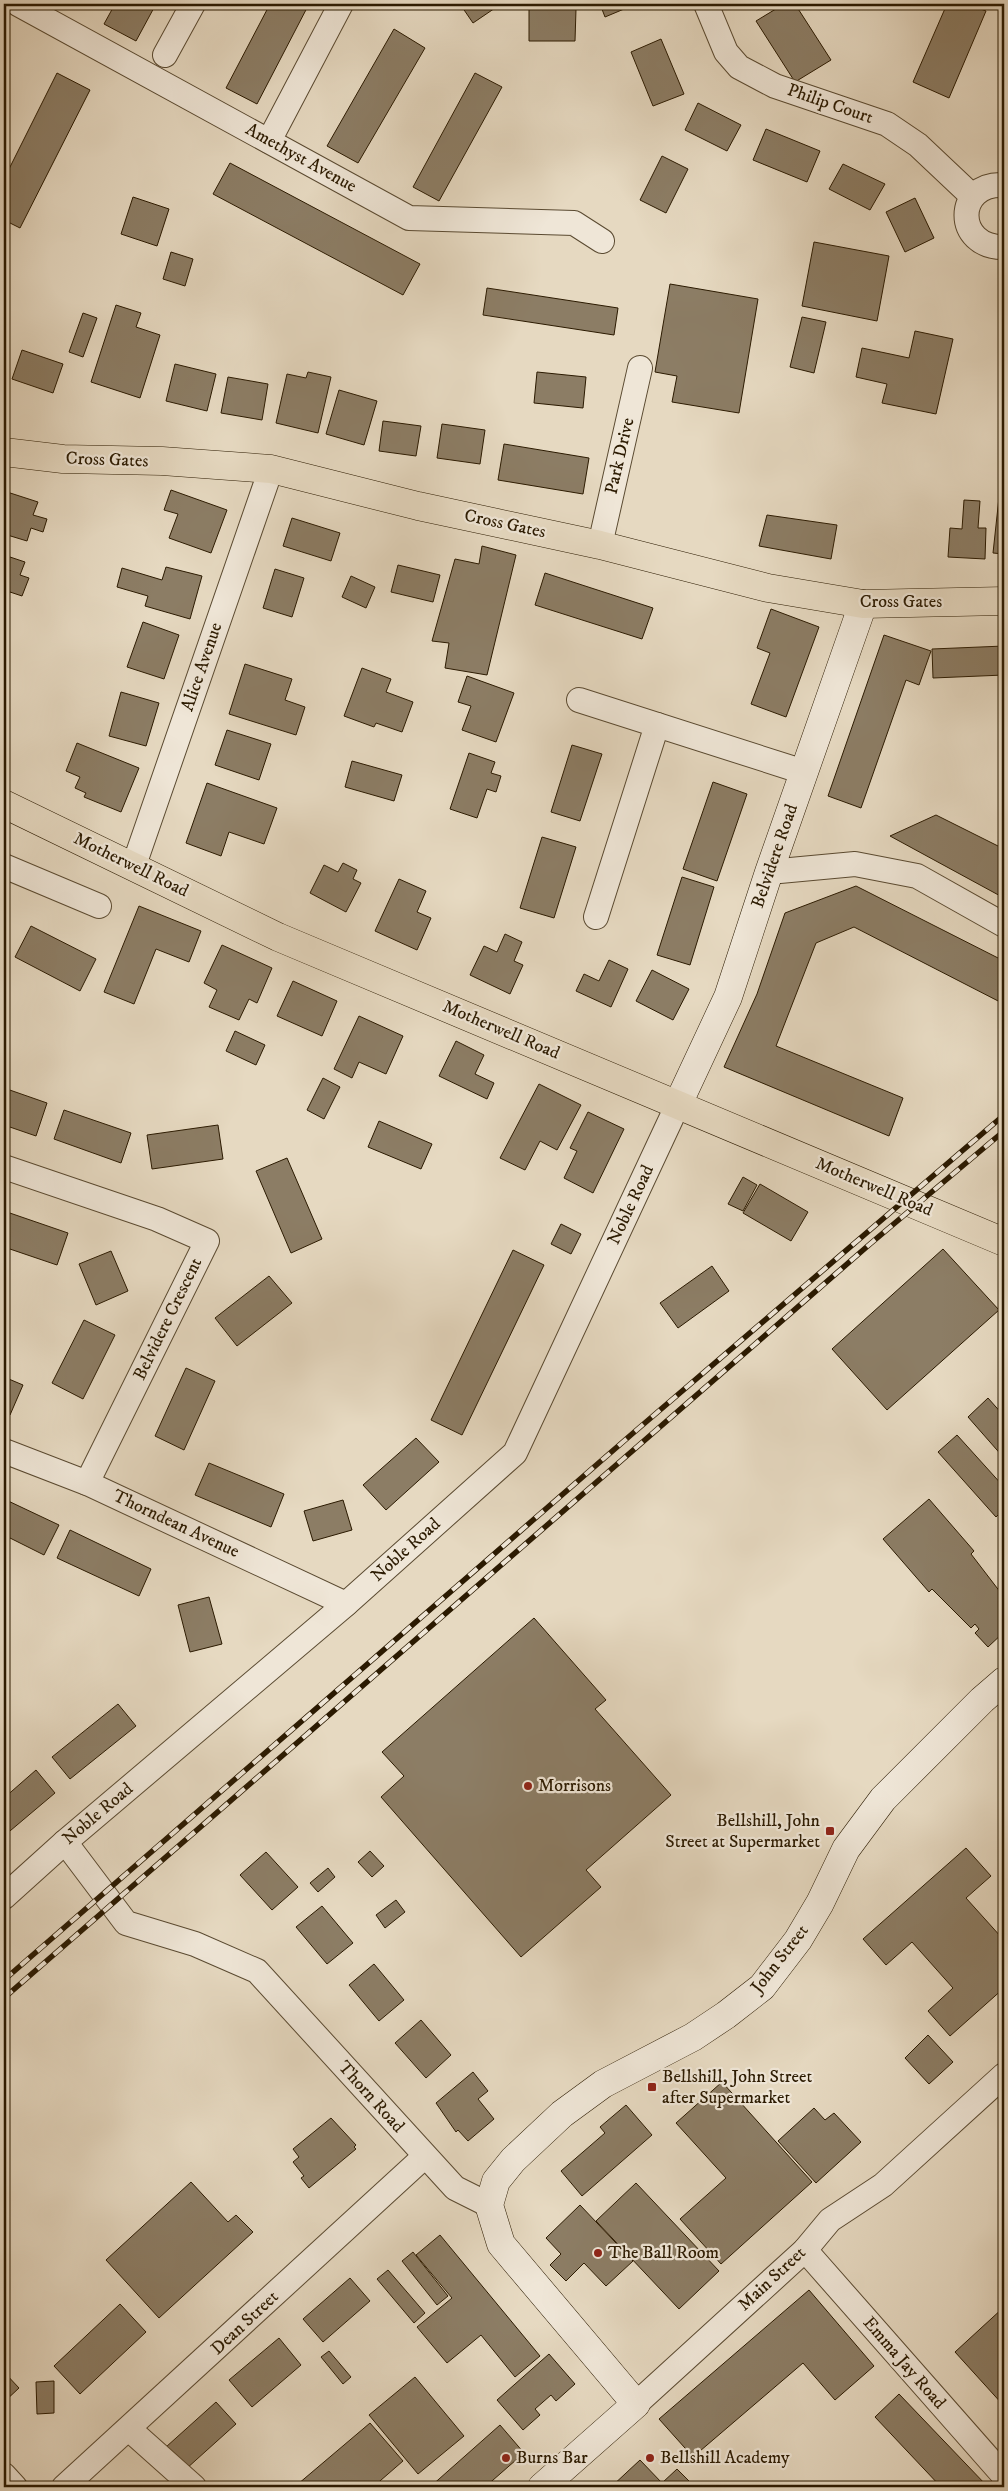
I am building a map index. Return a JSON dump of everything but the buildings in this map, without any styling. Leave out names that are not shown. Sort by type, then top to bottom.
[{"type":"main road","name":"Cross Gates","points":[[4,452],[63,459],[162,461],[271,469],[418,506],[600,545],[768,588],[863,604],[1004,601]]},
{"type":"main road","name":"Motherwell Road","points":[[4,804],[278,937],[1004,1242]]},
{"type":"street","name":"Amethyst Avenue","points":[[18,4],[409,218],[574,223],[602,241]]},
{"type":"street","points":[[166,55],[193,4]]},
{"type":"street","points":[[269,141],[341,4]]},
{"type":"street","name":"Philip Court","points":[[706,4],[726,52],[739,67],[775,86],[887,124],[918,145],[972,196]]},
{"type":"street","points":[[1004,185],[986,187],[972,196],[967,209],[969,229],[974,237],[983,244],[993,248],[1004,247]]},
{"type":"street","name":"Park Drive","points":[[600,545],[640,368]]},
{"type":"street","name":"Alice Avenue","points":[[134,866],[271,469]]},
{"type":"street","name":"Belvidere Road","points":[[678,1104],[728,997],[769,872],[863,604]]},
{"type":"street","points":[[579,700],[804,772]]},
{"type":"street","points":[[596,917],[657,725]]},
{"type":"street","points":[[769,872],[855,864],[917,876],[1004,925]]},
{"type":"street","points":[[4,866],[99,906]]},
{"type":"street","name":"Noble Road","points":[[4,1897],[65,1842],[346,1604],[515,1453],[678,1104]]},
{"type":"street","name":"Belvidere Crescent","points":[[4,1167],[156,1219],[207,1241],[87,1483]]},
{"type":"street","name":"Thorndean Avenue","points":[[4,1451],[87,1483],[346,1604]]},
{"type":"street","name":"John Street","points":[[489,2206],[496,2180],[513,2160],[562,2114],[603,2084],[693,2037],[726,2015],[762,1987],[798,1940],[820,1903],[846,1849],[883,1798],[1004,1681]]},
{"type":"street","name":"Thorn Road","points":[[65,1842],[126,1923],[195,1944],[257,1971],[424,2157],[455,2188],[489,2206]]},
{"type":"street","name":"Main Street","points":[[542,2487],[805,2250],[830,2220],[883,2185],[1004,2075]]},
{"type":"street","name":"Dean Street","points":[[64,2487],[130,2429],[424,2157]]},
{"type":"street","points":[[489,2206],[501,2244],[636,2404]]},
{"type":"street","name":"Emma Jay Road","points":[[805,2250],[1004,2476]]},
{"type":"street","points":[[130,2429],[194,2487]]},
{"type":"street","points":[[4,2475],[15,2487]]},
{"type":"railway","points":[[4,1980],[632,1434],[1004,1115]]},
{"type":"railway","points":[[4,1998],[870,1244],[1004,1131]]},
{"type":"place","name":"Morrisons","points":[[528,1786]]},
{"type":"place","name":"Bellshill, John Street at Supermarket","points":[[830,1831]]},
{"type":"place","name":"Bellshill, John Street after Supermarket","points":[[652,2087]]},
{"type":"place","name":"The Ball Room","points":[[598,2253]]},
{"type":"place","name":"Burns Bar","points":[[506,2458]]},
{"type":"place","name":"Bellshill Academy","points":[[650,2458]]}]
